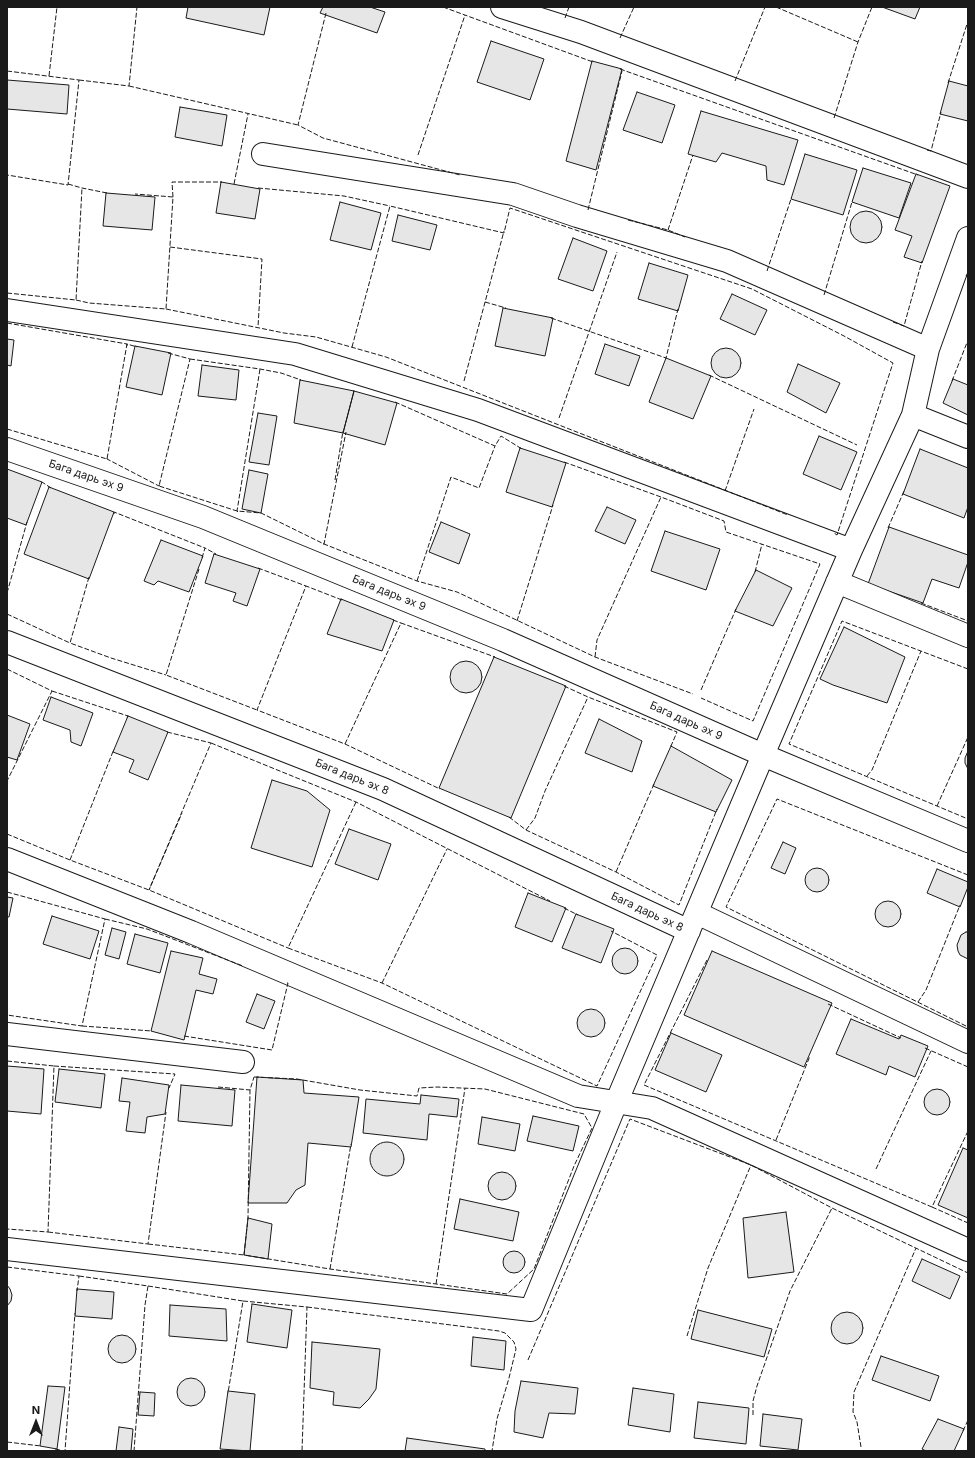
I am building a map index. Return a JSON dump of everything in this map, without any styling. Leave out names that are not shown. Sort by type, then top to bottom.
[{"type":"street","points":[[502,7],[581,32],[968,177]]},
{"type":"street","points":[[263,154],[513,194],[577,216],[727,261],[928,349]]},
{"type":"street","points":[[7,1249],[531,1310],[616,1103],[850,550],[913,415],[928,349],[968,238]]},
{"type":"street","points":[[7,310],[295,354],[478,410],[850,550]]},
{"type":"street","points":[[913,415],[968,437]]},
{"type":"street","name":"Бага дарь эх 9","points":[[7,449],[203,517],[503,640],[763,755],[968,841]]},
{"type":"street","points":[[837,582],[968,636]]},
{"type":"street","name":"Бага дарь эх 8","points":[[7,642],[383,789],[968,1042]]},
{"type":"street","points":[[7,859],[191,932],[578,1096],[652,1108],[968,1250]]},
{"type":"street","points":[[7,1034],[243,1062]]},
{"type":"building","points":[[188,7],[270,7],[264,35],[186,18]]},
{"type":"building","points":[[323,7],[370,7],[385,12],[377,33],[320,13]]},
{"type":"building","points":[[882,7],[920,7],[915,19]]},
{"type":"building","points":[[491,41],[544,59],[530,100],[477,82]]},
{"type":"building","points":[[592,61],[622,69],[596,170],[566,161]]},
{"type":"building","points":[[7,80],[69,85],[67,114],[7,109]]},
{"type":"building","points":[[949,81],[968,86],[968,121],[940,114]]},
{"type":"building","points":[[637,92],[675,105],[662,143],[623,130]]},
{"type":"building","points":[[180,107],[227,115],[222,146],[175,137]]},
{"type":"building","points":[[701,111],[798,140],[784,185],[767,180],[766,166],[722,153],[716,162],[688,154]]},
{"type":"building","points":[[805,154],[857,170],[843,215],[791,199]]},
{"type":"building","points":[[863,168],[911,183],[899,218],[852,202]]},
{"type":"building","points":[[916,174],[950,186],[922,263],[904,257],[912,236],[895,230]]},
{"type":"building","points":[[221,182],[260,189],[255,219],[216,213]]},
{"type":"building","points":[[106,193],[155,197],[152,230],[103,226]]},
{"type":"building","points":[[340,202],[381,213],[371,250],[330,240]]},
{"type":"building","points":[[866,211],[877,216],[882,227],[877,238],[866,243],[855,238],[850,227],[855,216]]},
{"type":"building","points":[[398,215],[437,225],[430,250],[392,241]]},
{"type":"building","points":[[573,238],[607,251],[593,291],[558,279]]},
{"type":"building","points":[[649,263],[688,275],[678,311],[638,299]]},
{"type":"building","points":[[732,294],[767,310],[755,335],[720,319]]},
{"type":"building","points":[[503,308],[553,318],[545,356],[495,346]]},
{"type":"building","points":[[7,339],[14,340],[11,366],[7,365]]},
{"type":"building","points":[[605,344],[640,356],[629,386],[595,374]]},
{"type":"building","points":[[135,346],[171,353],[162,395],[126,387]]},
{"type":"building","points":[[726,348],[737,352],[741,363],[737,374],[726,378],[715,374],[711,363],[715,352]]},
{"type":"building","points":[[666,358],[711,376],[693,419],[649,402]]},
{"type":"building","points":[[798,364],[840,383],[826,413],[787,392]]},
{"type":"building","points":[[202,365],[239,370],[236,400],[198,396]]},
{"type":"building","points":[[953,379],[968,385],[968,415],[943,403]]},
{"type":"building","points":[[300,380],[354,391],[343,433],[294,423]]},
{"type":"building","points":[[354,391],[397,403],[385,445],[343,433]]},
{"type":"building","points":[[258,413],[277,416],[269,465],[249,462]]},
{"type":"building","points":[[819,436],[857,452],[841,490],[803,474]]},
{"type":"building","points":[[520,448],[566,463],[552,507],[506,492]]},
{"type":"building","points":[[920,449],[968,468],[968,507],[964,518],[903,494]]},
{"type":"building","points":[[7,469],[42,482],[26,525],[7,518]]},
{"type":"building","points":[[249,470],[268,474],[261,513],[242,509]]},
{"type":"building","points":[[49,487],[114,512],[89,579],[24,554]]},
{"type":"building","points":[[607,507],[636,520],[625,544],[595,531]]},
{"type":"building","points":[[441,522],[470,534],[459,564],[429,552]]},
{"type":"building","points":[[889,527],[968,555],[968,562],[959,588],[932,579],[923,603],[868,584]]},
{"type":"building","points":[[665,531],[720,549],[706,590],[651,571]]},
{"type":"building","points":[[161,540],[203,556],[189,592],[158,581],[154,585],[144,581]]},
{"type":"building","points":[[214,554],[260,569],[247,606],[233,601],[236,593],[205,583]]},
{"type":"building","points":[[756,570],[792,588],[773,626],[735,611]]},
{"type":"building","points":[[341,599],[394,620],[382,651],[327,634]]},
{"type":"building","points":[[844,627],[905,657],[887,703],[833,685],[820,679]]},
{"type":"building","points":[[494,657],[566,686],[511,818],[439,788]]},
{"type":"building","points":[[466,661],[477,666],[482,677],[477,688],[466,693],[455,688],[450,677],[455,666]]},
{"type":"building","points":[[51,697],[93,713],[81,746],[71,742],[70,730],[43,720]]},
{"type":"building","points":[[7,715],[30,724],[17,760],[7,757]]},
{"type":"building","points":[[128,716],[168,732],[148,780],[129,772],[134,760],[113,752]]},
{"type":"building","points":[[599,719],[642,741],[632,772],[585,753]]},
{"type":"building","points":[[671,746],[732,780],[716,812],[653,786]]},
{"type":"building","points":[[968,751],[968,769],[965,763],[965,758]]},
{"type":"building","points":[[272,780],[307,791],[330,810],[312,867],[251,848]]},
{"type":"building","points":[[349,829],[391,844],[378,880],[335,864]]},
{"type":"building","points":[[783,842],[796,848],[785,874],[771,868]]},
{"type":"building","points":[[817,868],[826,871],[829,880],[826,889],[817,892],[808,889],[805,880],[808,871]]},
{"type":"building","points":[[937,869],[968,882],[968,887],[960,907],[927,893]]},
{"type":"building","points":[[528,893],[566,908],[552,942],[515,927]]},
{"type":"building","points":[[7,897],[13,898],[9,917],[7,917]]},
{"type":"building","points":[[888,901],[897,905],[901,914],[897,923],[888,927],[879,923],[875,914],[879,905]]},
{"type":"building","points":[[576,914],[614,929],[601,963],[562,948]]},
{"type":"building","points":[[52,916],[99,931],[90,959],[43,944]]},
{"type":"building","points":[[112,928],[126,932],[119,959],[105,955]]},
{"type":"building","points":[[968,932],[968,959],[960,955],[957,945],[961,935]]},
{"type":"building","points":[[135,934],[168,943],[160,973],[127,964]]},
{"type":"building","points":[[625,948],[634,952],[638,961],[634,970],[625,974],[616,970],[612,961],[616,952]]},
{"type":"building","points":[[171,951],[203,958],[199,974],[217,979],[213,994],[196,990],[184,1040],[151,1031]]},
{"type":"building","points":[[712,951],[832,1003],[804,1067],[684,1015]]},
{"type":"building","points":[[257,994],[275,1001],[264,1029],[246,1022]]},
{"type":"building","points":[[591,1009],[601,1013],[605,1023],[601,1033],[591,1037],[581,1033],[577,1023],[581,1013]]},
{"type":"building","points":[[851,1019],[899,1039],[901,1035],[928,1046],[915,1077],[889,1066],[886,1075],[836,1054]]},
{"type":"building","points":[[671,1033],[722,1055],[706,1092],[655,1070]]},
{"type":"building","points":[[7,1066],[44,1069],[41,1114],[7,1111]]},
{"type":"building","points":[[59,1069],[105,1074],[101,1108],[55,1102]]},
{"type":"building","points":[[257,1077],[303,1080],[304,1093],[359,1097],[351,1147],[308,1143],[305,1185],[296,1190],[287,1203],[248,1203]]},
{"type":"building","points":[[122,1078],[169,1085],[165,1114],[147,1117],[145,1133],[126,1131],[130,1102],[119,1101]]},
{"type":"building","points":[[181,1085],[235,1090],[232,1126],[178,1121]]},
{"type":"building","points":[[937,1089],[946,1093],[950,1102],[946,1111],[937,1115],[928,1111],[924,1102],[928,1093]]},
{"type":"building","points":[[421,1095],[459,1099],[457,1117],[429,1114],[427,1140],[363,1133],[366,1099],[420,1104]]},
{"type":"building","points":[[533,1116],[579,1126],[573,1151],[527,1141]]},
{"type":"building","points":[[482,1117],[520,1124],[515,1151],[478,1144]]},
{"type":"building","points":[[384,1142],[390,1142],[394,1143],[401,1149],[404,1159],[403,1166],[397,1173],[390,1176],[384,1176],[380,1175],[373,1169],[370,1162],[370,1156],[371,1152],[377,1145]]},
{"type":"building","points":[[963,1148],[968,1150],[968,1218],[938,1205]]},
{"type":"building","points":[[502,1172],[512,1176],[516,1186],[512,1196],[502,1200],[492,1196],[488,1186],[492,1176]]},
{"type":"building","points":[[460,1199],[519,1212],[513,1241],[454,1229]]},
{"type":"building","points":[[786,1212],[794,1272],[748,1278],[743,1218]]},
{"type":"building","points":[[248,1218],[272,1224],[268,1259],[244,1255]]},
{"type":"building","points":[[514,1251],[522,1254],[525,1262],[522,1270],[514,1273],[506,1270],[503,1262],[506,1254]]},
{"type":"building","points":[[922,1259],[960,1276],[950,1299],[912,1281]]},
{"type":"building","points":[[7,1285],[12,1295],[11,1301],[7,1306]]},
{"type":"building","points":[[77,1289],[114,1292],[112,1319],[75,1316]]},
{"type":"building","points":[[252,1304],[292,1310],[287,1348],[247,1342]]},
{"type":"building","points":[[170,1305],[226,1309],[227,1341],[169,1336]]},
{"type":"building","points":[[698,1310],[772,1329],[764,1357],[691,1339]]},
{"type":"building","points":[[844,1312],[850,1312],[859,1316],[863,1328],[859,1340],[850,1344],[844,1344],[835,1340],[831,1331],[831,1325],[835,1316]]},
{"type":"building","points":[[122,1335],[132,1339],[136,1349],[132,1359],[122,1363],[112,1359],[108,1349],[112,1339]]},
{"type":"building","points":[[473,1337],[506,1341],[504,1370],[471,1366]]},
{"type":"building","points":[[312,1342],[380,1349],[376,1389],[360,1408],[333,1405],[334,1392],[310,1388]]},
{"type":"building","points":[[881,1356],[939,1376],[930,1401],[872,1380]]},
{"type":"building","points":[[191,1378],[201,1382],[205,1392],[201,1402],[191,1406],[181,1402],[177,1392],[181,1382]]},
{"type":"building","points":[[521,1381],[578,1388],[575,1414],[549,1413],[543,1438],[514,1432],[515,1411]]},
{"type":"building","points":[[48,1386],[65,1387],[57,1449],[40,1446]]},
{"type":"building","points":[[633,1388],[674,1394],[670,1432],[628,1425]]},
{"type":"building","points":[[228,1391],[255,1394],[250,1451],[220,1449]]},
{"type":"building","points":[[140,1392],[155,1393],[154,1416],[138,1415]]},
{"type":"building","points":[[698,1402],[749,1408],[746,1444],[694,1438]]},
{"type":"building","points":[[763,1414],[802,1419],[798,1450],[760,1446]]},
{"type":"building","points":[[938,1419],[964,1429],[954,1451],[926,1451],[922,1449]]},
{"type":"building","points":[[119,1427],[133,1429],[131,1451],[116,1451]]},
{"type":"building","points":[[407,1438],[485,1449],[485,1451],[405,1451]]},
{"type":"fence","points":[[49,76],[57,7]]},
{"type":"fence","points":[[79,80],[129,86],[137,7]]},
{"type":"fence","points":[[443,7],[593,62]]},
{"type":"fence","points":[[565,18],[569,7]]},
{"type":"fence","points":[[620,38],[634,7]]},
{"type":"fence","points":[[735,81],[765,7]]},
{"type":"fence","points":[[776,7],[858,42]]},
{"type":"fence","points":[[834,118],[858,42],[872,7]]},
{"type":"fence","points":[[326,13],[298,125],[323,138],[460,175]]},
{"type":"fence","points":[[418,155],[465,15]]},
{"type":"fence","points":[[948,83],[968,21]]},
{"type":"fence","points":[[620,69],[918,175]]},
{"type":"fence","points":[[7,71],[79,80],[68,185],[7,175]]},
{"type":"fence","points":[[588,210],[622,71]]},
{"type":"fence","points":[[129,86],[298,125]]},
{"type":"fence","points":[[927,150],[931,151],[941,112]]},
{"type":"fence","points":[[234,184],[248,114]]},
{"type":"fence","points":[[668,230],[693,155]]},
{"type":"fence","points":[[173,197],[172,182],[222,182]]},
{"type":"fence","points":[[68,184],[107,193]]},
{"type":"fence","points":[[7,293],[76,300],[82,188]]},
{"type":"fence","points":[[258,188],[344,196],[390,206]]},
{"type":"fence","points":[[76,300],[89,303],[166,309],[173,197],[135,194]]},
{"type":"fence","points":[[767,271],[791,199]]},
{"type":"fence","points":[[824,295],[852,202]]},
{"type":"fence","points":[[352,347],[390,206],[504,233],[510,208],[752,289],[893,363],[837,535],[834,533]]},
{"type":"fence","points":[[628,220],[668,230],[685,237]]},
{"type":"fence","points":[[464,381],[504,231]]},
{"type":"fence","points":[[170,247],[262,259],[258,327]]},
{"type":"fence","points":[[559,418],[617,252]]},
{"type":"fence","points":[[893,322],[904,326],[922,261]]},
{"type":"fence","points":[[968,273],[966,276],[968,278]]},
{"type":"fence","points":[[485,302],[506,308]]},
{"type":"fence","points":[[166,309],[284,333],[316,337],[386,357],[788,515]]},
{"type":"fence","points":[[551,318],[666,358],[678,309]]},
{"type":"fence","points":[[7,323],[127,344],[127,346]]},
{"type":"fence","points":[[952,381],[968,340]]},
{"type":"fence","points":[[7,429],[107,459],[127,344],[137,347]]},
{"type":"fence","points":[[168,353],[190,359],[159,486],[237,511],[261,513],[324,544],[417,581],[457,592],[595,657],[693,694]]},
{"type":"fence","points":[[190,359],[260,369],[281,373],[301,380]]},
{"type":"fence","points":[[238,512],[260,369]]},
{"type":"fence","points":[[709,375],[857,445]]},
{"type":"fence","points":[[395,402],[495,446],[501,436],[522,449]]},
{"type":"fence","points":[[725,491],[754,409]]},
{"type":"fence","points":[[335,480],[343,431]]},
{"type":"fence","points":[[323,544],[346,432]]},
{"type":"fence","points":[[417,581],[451,477],[479,488],[495,446]]},
{"type":"fence","points":[[107,458],[159,486],[160,484]]},
{"type":"fence","points":[[564,462],[724,521],[726,532],[820,564],[753,721],[701,698]]},
{"type":"fence","points":[[42,483],[51,488]]},
{"type":"fence","points":[[888,528],[904,491]]},
{"type":"fence","points":[[595,657],[597,640],[661,497]]},
{"type":"fence","points":[[517,621],[553,505]]},
{"type":"fence","points":[[114,514],[114,512],[205,548]]},
{"type":"fence","points":[[7,593],[27,522]]},
{"type":"fence","points":[[755,572],[762,544]]},
{"type":"fence","points":[[202,558],[205,548],[216,554]]},
{"type":"fence","points":[[258,568],[306,586]]},
{"type":"fence","points":[[199,569],[166,675],[257,710]]},
{"type":"fence","points":[[89,577],[70,643],[111,658],[166,675]]},
{"type":"fence","points":[[342,600],[306,586],[257,710],[345,744],[440,789]]},
{"type":"fence","points":[[921,603],[968,621]]},
{"type":"fence","points":[[701,690],[736,609]]},
{"type":"fence","points":[[7,614],[70,643]]},
{"type":"fence","points":[[393,620],[401,623]]},
{"type":"fence","points":[[968,669],[842,621],[789,744],[968,819]]},
{"type":"fence","points":[[345,744],[401,623],[495,657]]},
{"type":"fence","points":[[867,776],[872,770],[921,651]]},
{"type":"fence","points":[[7,669],[52,691],[7,781]]},
{"type":"fence","points":[[564,686],[677,732],[671,746],[673,747]]},
{"type":"fence","points":[[52,691],[128,716],[127,718]]},
{"type":"fence","points":[[526,830],[535,818],[545,791],[588,697]]},
{"type":"fence","points":[[167,732],[211,743],[149,890],[182,813]]},
{"type":"fence","points":[[937,806],[968,737]]},
{"type":"fence","points":[[211,743],[356,802],[550,901]]},
{"type":"fence","points":[[70,860],[114,749]]},
{"type":"fence","points":[[616,872],[654,784]]},
{"type":"fence","points":[[968,875],[777,799],[726,907],[968,1027]]},
{"type":"fence","points":[[356,802],[288,948],[382,983],[597,1086],[657,955],[611,931]]},
{"type":"fence","points":[[509,817],[526,830],[616,872],[679,905],[717,809]]},
{"type":"fence","points":[[7,834],[149,890],[288,948]]},
{"type":"fence","points":[[382,983],[447,849]]},
{"type":"fence","points":[[7,892],[105,919],[82,1026],[7,1015]]},
{"type":"fence","points":[[918,1002],[926,990],[960,905]]},
{"type":"fence","points":[[564,908],[578,915]]},
{"type":"fence","points":[[105,919],[147,929],[243,966]]},
{"type":"fence","points":[[707,960],[644,1085],[932,1207],[968,1131]]},
{"type":"fence","points":[[184,1036],[272,1050],[288,983],[286,983]]},
{"type":"fence","points":[[828,1004],[901,1038]]},
{"type":"fence","points":[[82,1026],[152,1031]]},
{"type":"fence","points":[[925,1048],[968,1067]]},
{"type":"fence","points":[[876,1169],[931,1051]]},
{"type":"fence","points":[[776,1140],[810,1056]]},
{"type":"fence","points":[[7,1061],[54,1066],[48,1232],[7,1229]]},
{"type":"fence","points":[[54,1066],[175,1074],[169,1088]]},
{"type":"fence","points":[[254,1077],[297,1079],[360,1090],[417,1096],[419,1088],[437,1087],[485,1089],[584,1114],[592,1128],[574,1166],[534,1269],[507,1294],[330,1269],[244,1255],[248,1218],[250,1090],[254,1077]]},
{"type":"fence","points":[[218,1087],[250,1090]]},
{"type":"fence","points":[[436,1284],[465,1088]]},
{"type":"fence","points":[[48,1232],[148,1244],[166,1112]]},
{"type":"fence","points":[[528,1360],[630,1119],[751,1165],[832,1208],[968,1273]]},
{"type":"fence","points":[[330,1269],[351,1144]]},
{"type":"fence","points":[[687,1336],[708,1268],[751,1165]]},
{"type":"fence","points":[[932,1207],[968,1223]]},
{"type":"fence","points":[[753,1415],[753,1401],[757,1386],[790,1291],[832,1208]]},
{"type":"fence","points":[[148,1244],[244,1255]]},
{"type":"fence","points":[[861,1447],[857,1422],[853,1412],[854,1392],[916,1248]]},
{"type":"fence","points":[[7,1267],[79,1276],[77,1291]]},
{"type":"fence","points":[[79,1276],[148,1286],[145,1305],[134,1451]]},
{"type":"fence","points":[[148,1286],[243,1301],[228,1393]]},
{"type":"fence","points":[[243,1301],[307,1307],[302,1451]]},
{"type":"fence","points":[[307,1307],[499,1331],[505,1333],[514,1342],[516,1349],[497,1419],[492,1451]]},
{"type":"fence","points":[[55,1449],[65,1451],[75,1313]]},
{"type":"fence","points":[[963,1431],[968,1420]]},
{"type":"fence","points":[[7,1442],[41,1446]]}]
